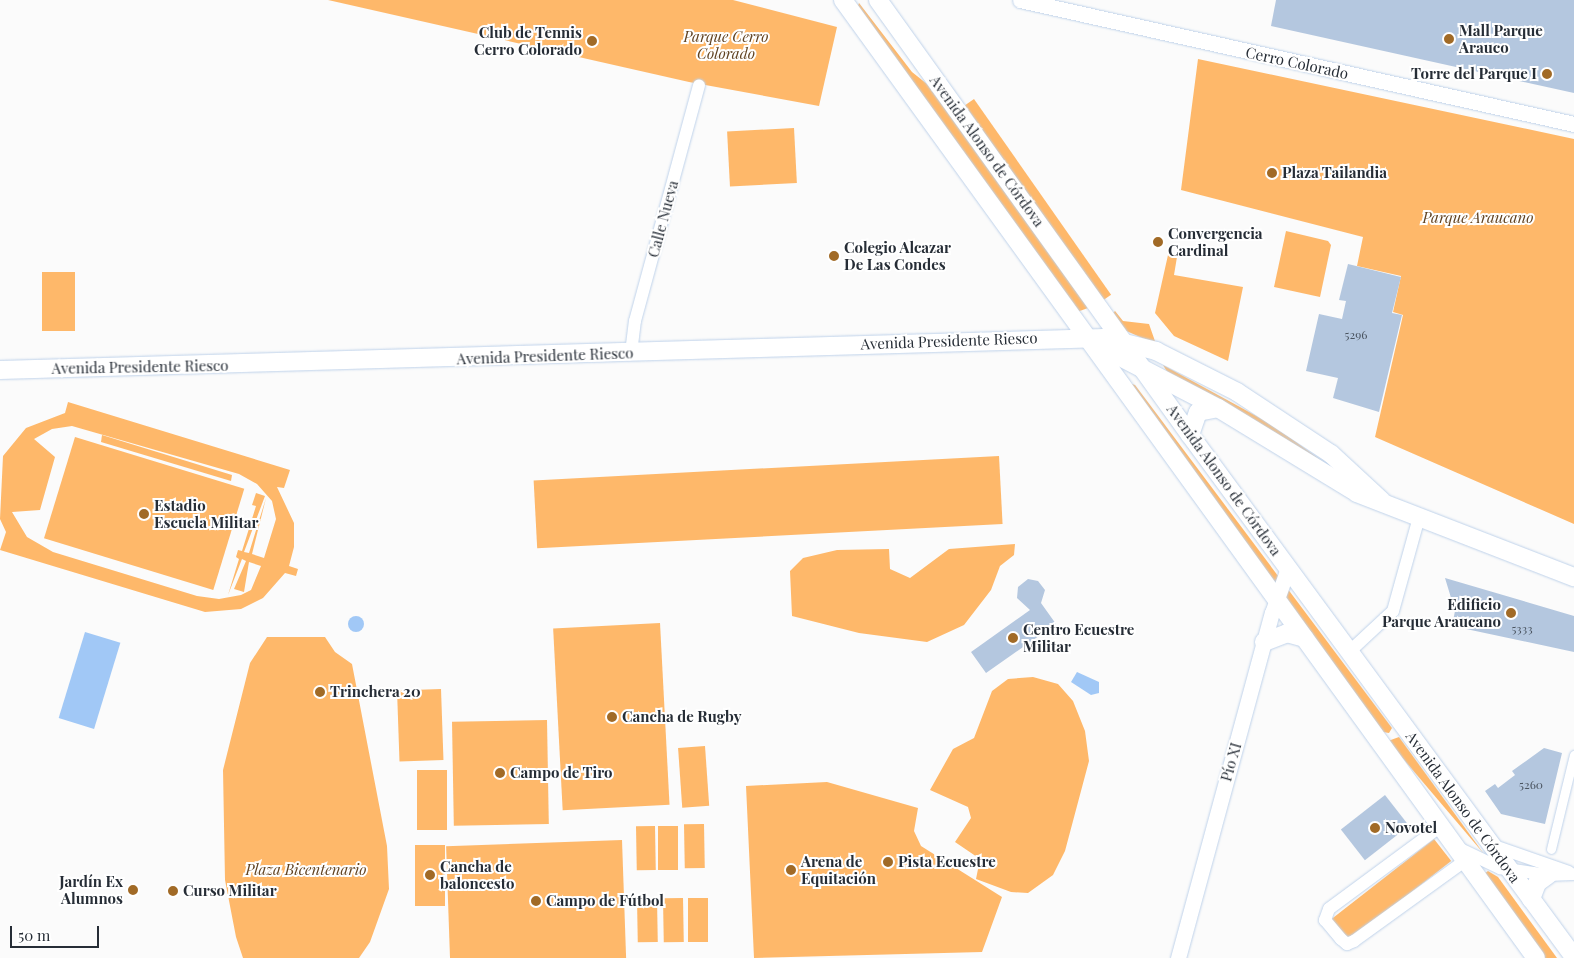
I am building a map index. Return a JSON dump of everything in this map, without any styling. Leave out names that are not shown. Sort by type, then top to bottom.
[{"type":"main road","name":"Avenida Alonso de Córdova","points":[[843,0],[1536,958]]},
{"type":"main road","name":"Avenida Alonso de Córdova","points":[[878,0],[1190,435],[1574,957]]},
{"type":"main road","name":"Avenida Presidente Riesco","points":[[1089,338],[1144,371],[1218,408],[1357,493],[1382,501],[1574,577]]},
{"type":"main road","name":"Avenida Presidente Riesco","points":[[0,370],[631,354],[1089,338],[1122,340],[1181,362],[1278,417],[1332,454],[1382,501]]},
{"type":"main road","points":[[1190,435],[1198,412],[1218,408]]},
{"type":"main road","points":[[1264,642],[1279,634],[1304,638]]},
{"type":"main road","points":[[1531,899],[1537,883],[1548,875]]},
{"type":"street","name":"Cerro Colorado","points":[[1020,0],[1574,124]]},
{"type":"street","name":"Calle Nueva","points":[[631,354],[637,316],[699,86]]},
{"type":"street","points":[[1349,652],[1393,612],[1419,517]]},
{"type":"street","name":"Pío XI","points":[[1178,958],[1264,642],[1276,600],[1288,568]]},
{"type":"street","points":[[1551,849],[1574,755]]},
{"type":"street","points":[[1441,826],[1329,909],[1326,920],[1341,939],[1347,944],[1354,941],[1461,854],[1509,870],[1548,875],[1574,874]]},
{"type":"street","points":[[1491,845],[1574,874]]},
{"type":"green space","name":"Parque Cerro Colorado","points":[[328,0],[733,0],[837,27],[819,106],[689,82]]},
{"type":"green space","points":[[859,3],[912,72],[927,84],[1088,308],[1077,312],[856,10]]},
{"type":"green space","name":"Parque Araucano","points":[[1198,59],[1574,139],[1574,524],[1375,437],[1403,315],[1393,312],[1401,276],[1357,266],[1363,237],[1181,190]]},
{"type":"green space","points":[[974,99],[1111,295],[1102,301],[965,105]]},
{"type":"green space","points":[[794,128],[797,183],[730,186],[727,132]]},
{"type":"green space","points":[[1286,231],[1328,241],[1331,245],[1320,297],[1274,287]]},
{"type":"green space","points":[[1168,255],[1177,257],[1174,275],[1243,287],[1228,361],[1174,336],[1155,313]]},
{"type":"green space","points":[[42,272],[75,272],[75,331],[42,331]]},
{"type":"green space","points":[[1115,311],[1123,321],[1149,324],[1156,344],[1124,330],[1112,314]]},
{"type":"green space","points":[[1163,365],[1273,425],[1326,464],[1172,380]]},
{"type":"green space","points":[[1129,383],[1135,385],[1392,728],[1389,733],[1383,732]]},
{"type":"green space","points":[[68,402],[290,470],[284,488],[277,487],[294,523],[294,547],[289,566],[298,569],[296,576],[285,573],[263,598],[241,609],[205,612],[0,550],[6,532],[0,519],[3,456],[26,428],[65,413]],"holes":[[[72,426],[239,474],[257,484],[272,501],[276,519],[264,558],[252,554],[266,498],[249,553],[244,552],[265,496],[256,493],[252,505],[256,506],[242,551],[238,550],[236,557],[239,559],[228,595],[242,559],[246,561],[234,589],[244,592],[249,562],[261,566],[251,590],[241,595],[219,599],[197,596],[53,552],[27,537],[12,512],[40,510],[55,457],[34,439],[52,429]]]},
{"type":"green space","points":[[102,435],[232,475],[231,481],[101,442]]},
{"type":"green space","name":"Estadio Escuela Militar","points":[[75,437],[244,489],[213,590],[44,538]]},
{"type":"green space","points":[[999,456],[1003,524],[537,548],[534,480]]},
{"type":"green space","points":[[1015,544],[1014,555],[1000,566],[991,590],[964,625],[927,642],[859,633],[792,616],[790,571],[803,558],[837,550],[889,549],[890,569],[910,578],[949,549]]},
{"type":"green space","name":"Cancha de Rugby","points":[[660,623],[670,805],[563,810],[553,629]]},
{"type":"green space","name":"Plaza Bicentenario","points":[[267,637],[325,637],[335,652],[352,664],[387,846],[389,889],[370,942],[359,958],[243,958],[236,937],[225,880],[223,770],[250,663]]},
{"type":"green space","points":[[1033,677],[1058,684],[1073,701],[1085,731],[1089,761],[1065,851],[1053,875],[1028,893],[1011,892],[976,879],[980,859],[955,842],[971,818],[968,807],[930,790],[953,749],[974,738],[992,691],[1008,679]]},
{"type":"green space","points":[[441,689],[443,760],[400,761],[397,691]]},
{"type":"green space","name":"Campo de Tiro","points":[[547,720],[549,824],[454,826],[452,722]]},
{"type":"green space","points":[[1399,737],[1484,854],[1388,741]]},
{"type":"green space","points":[[705,746],[709,806],[682,808],[678,748]]},
{"type":"green space","points":[[417,770],[447,770],[447,830],[417,830]]},
{"type":"green space","points":[[827,782],[918,808],[914,831],[921,846],[1002,897],[982,952],[754,958],[746,786]]},
{"type":"green space","points":[[684,824],[704,824],[705,868],[685,868]]},
{"type":"green space","points":[[636,826],[655,826],[656,870],[637,870]]},
{"type":"green space","points":[[658,826],[678,826],[678,870],[658,870]]},
{"type":"green space","points":[[1434,839],[1451,861],[1347,942],[1330,920]]},
{"type":"green space","name":"Campo de Fútbol","points":[[622,840],[626,958],[450,958],[446,846]]},
{"type":"green space","name":"Cancha de baloncesto","points":[[415,845],[445,845],[445,906],[415,906]]},
{"type":"green space","points":[[1488,871],[1498,877],[1557,958],[1544,958],[1481,876]]},
{"type":"green space","points":[[637,898],[657,898],[658,942],[638,942]]},
{"type":"green space","points":[[663,898],[683,898],[684,942],[664,942]]},
{"type":"green space","points":[[688,898],[708,898],[708,942],[688,942]]},
{"type":"water","points":[[353,616],[359,616],[364,621],[362,630],[353,632],[348,627],[348,621]]},
{"type":"water","points":[[85,632],[120,643],[94,729],[59,718]]},
{"type":"water","points":[[1077,672],[1099,682],[1099,693],[1091,695],[1071,682]]},
{"type":"building","name":"Mall Parque Arauco","points":[[1276,0],[1574,0],[1574,93],[1271,26]]},
{"type":"building","points":[[1348,264],[1401,277],[1392,313],[1402,315],[1379,412],[1333,398],[1338,378],[1306,371],[1319,314],[1342,319],[1346,301],[1339,300]]},
{"type":"building","name":"Edificio Parque Araucano","points":[[1445,578],[1574,616],[1574,652],[1452,626],[1455,611]]},
{"type":"building","name":"Centro Ecuestre Militar","points":[[1028,579],[1038,581],[1045,590],[1041,603],[1056,624],[986,673],[971,652],[1030,610],[1017,598],[1018,587]]},
{"type":"building","points":[[1544,748],[1562,753],[1545,824],[1501,814],[1485,791],[1495,784],[1498,788],[1515,775],[1512,771]]},
{"type":"building","name":"Novotel","points":[[1385,795],[1409,826],[1365,860],[1341,829]]},
{"type":"place","name":"Mall Parque Arauco","points":[[1449,39]]},
{"type":"place","name":"Club de Tennis Cerro Colorado","points":[[592,41]]},
{"type":"place","name":"Torre del Parque I","points":[[1547,74]]},
{"type":"place","name":"Plaza Tailandia","points":[[1272,173]]},
{"type":"place","name":"Convergencia Cardinal","points":[[1158,242]]},
{"type":"place","name":"Colegio Alcazar De Las Condes","points":[[834,256]]},
{"type":"place","name":"Estadio Escuela Militar","points":[[144,514]]},
{"type":"place","name":"Edificio Parque Araucano","points":[[1511,613]]},
{"type":"place","name":"Centro Ecuestre Militar","points":[[1013,638]]},
{"type":"place","name":"Trinchera 20","points":[[320,692]]},
{"type":"place","name":"Cancha de Rugby","points":[[612,717]]},
{"type":"place","name":"Campo de Tiro","points":[[500,773]]},
{"type":"place","name":"Novotel","points":[[1375,828]]},
{"type":"place","name":"Pista Ecuestre","points":[[888,862]]},
{"type":"place","name":"Arena de Equitación","points":[[791,870]]},
{"type":"place","name":"Cancha de baloncesto","points":[[430,875]]},
{"type":"place","name":"Jardín Ex Alumnos","points":[[133,890]]},
{"type":"place","name":"Curso Militar","points":[[173,891]]},
{"type":"place","name":"Campo de Fútbol","points":[[536,901]]}]
